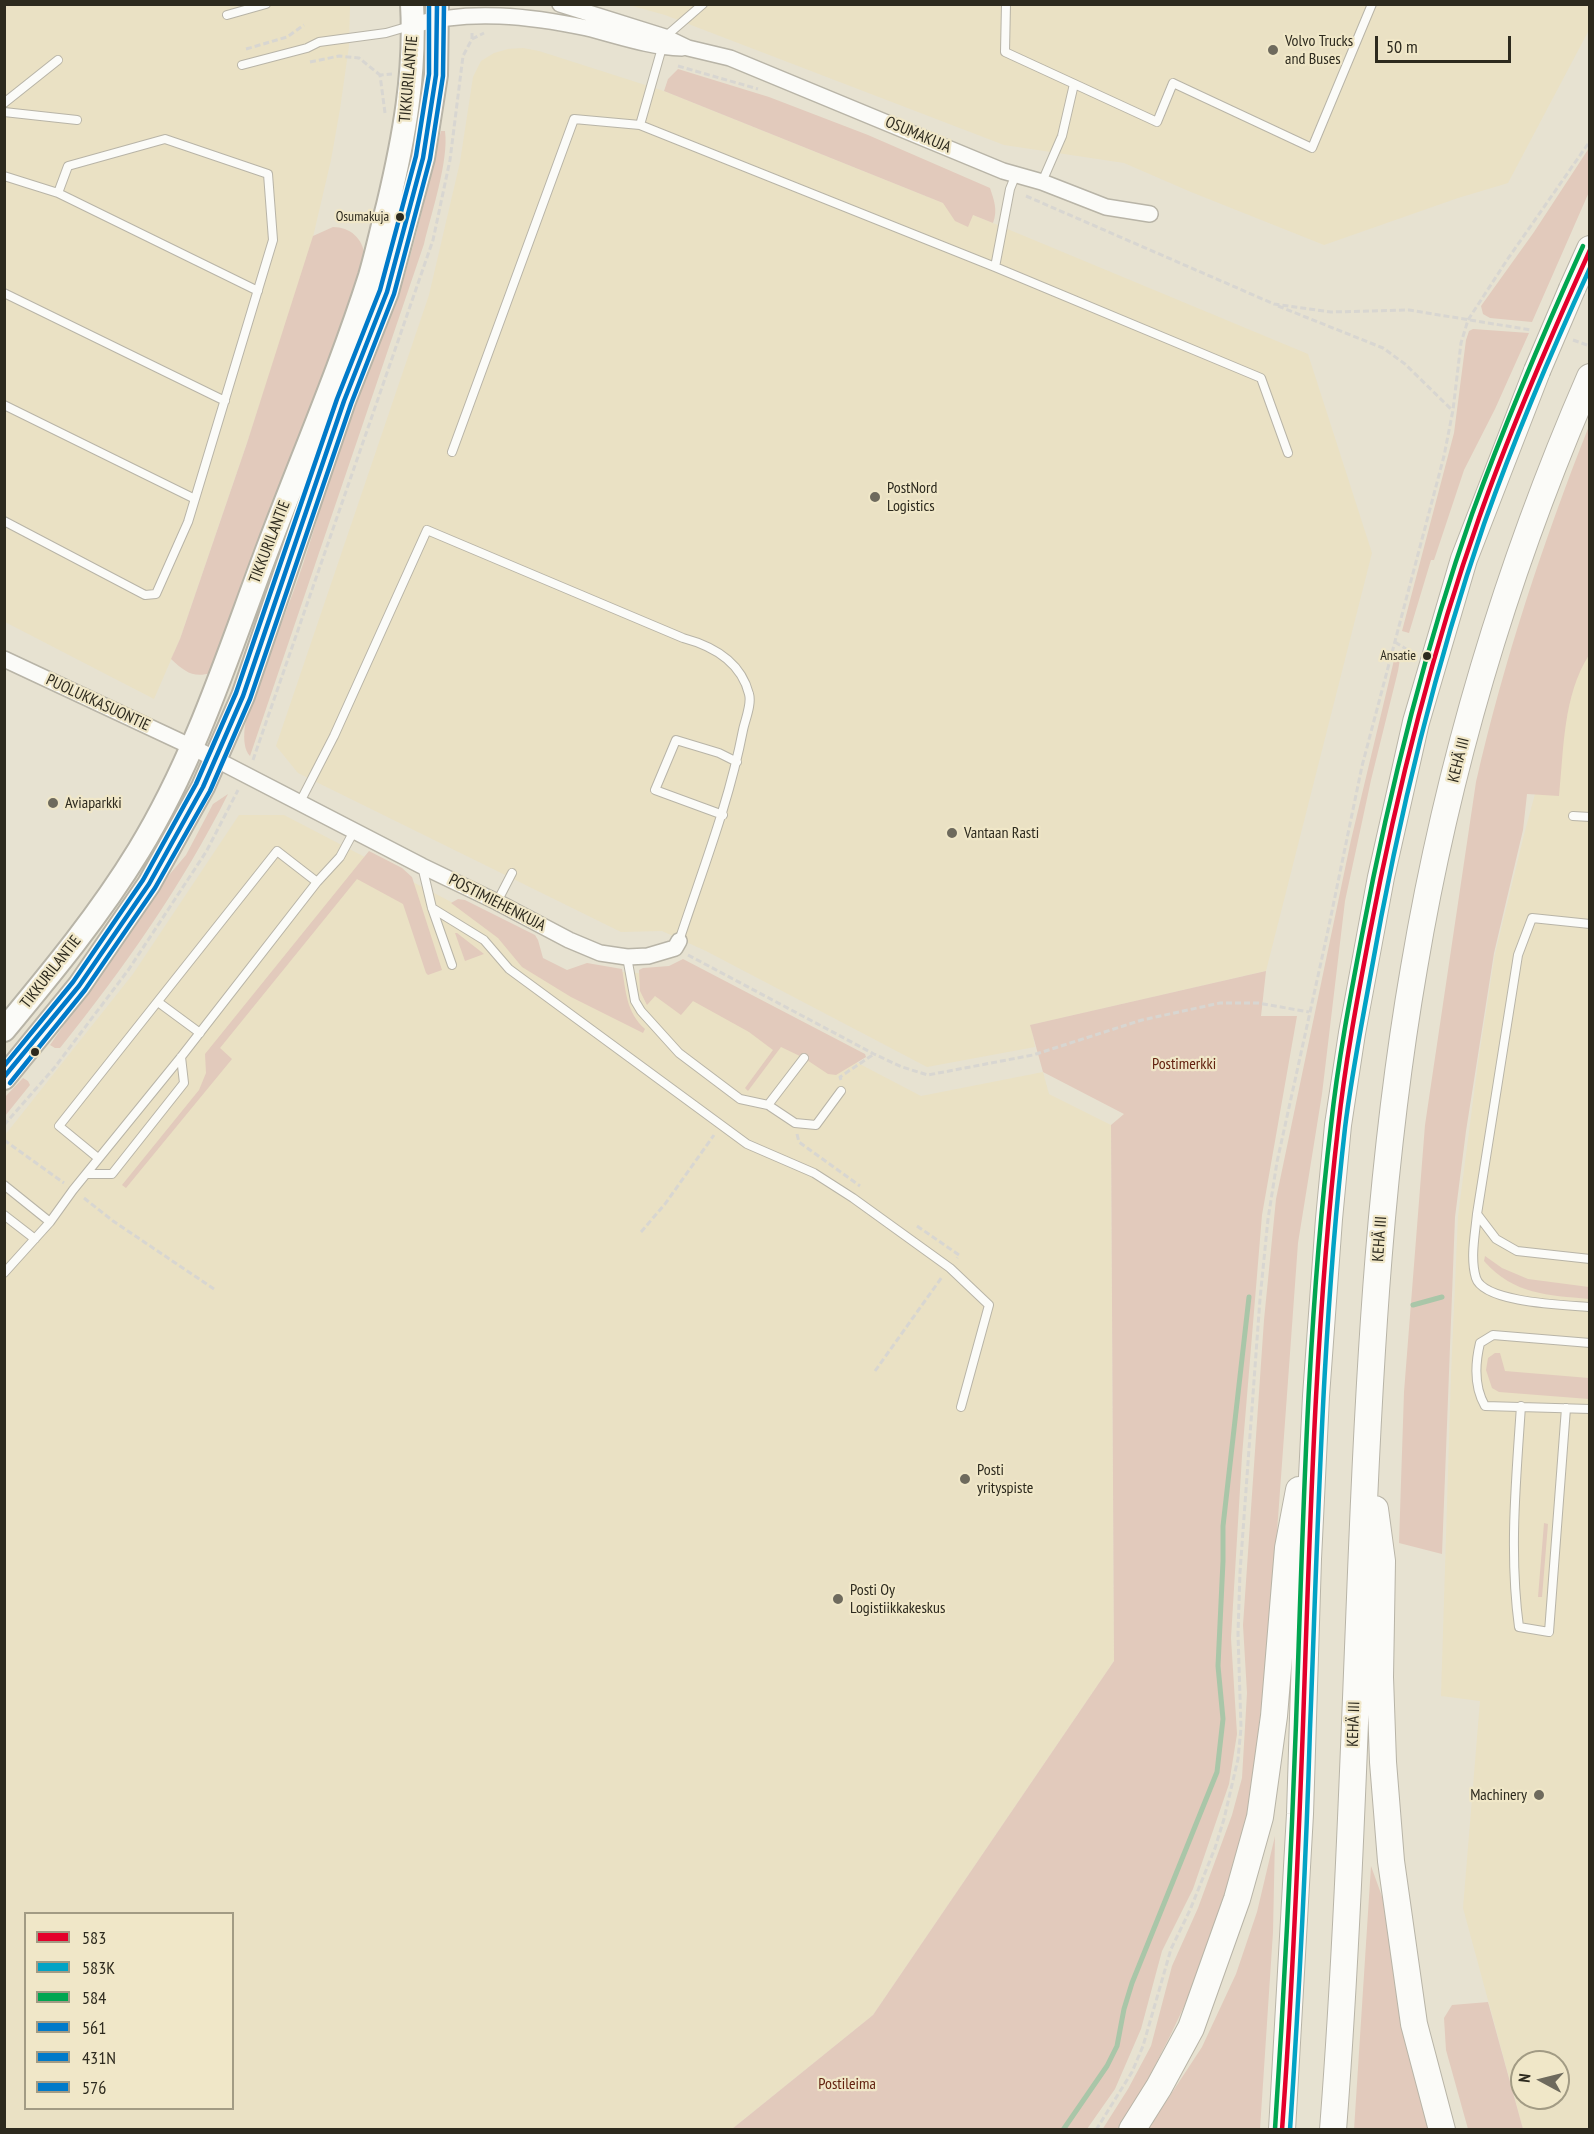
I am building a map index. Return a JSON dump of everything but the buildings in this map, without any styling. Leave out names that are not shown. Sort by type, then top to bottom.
[{"type":"highway","points":[[1282,2130],[1300,1814],[1308,1571],[1317,1396],[1338,1125],[1352,1033],[1381,877],[1416,722],[1464,559],[1537,371],[1590,249]]},
{"type":"highway","name":"KEHÄ III","points":[[1333,2130],[1341,2022],[1366,1443],[1382,1218],[1403,1036],[1427,899],[1473,703],[1518,561],[1548,477],[1587,383]]},
{"type":"highway","points":[[1132,2130],[1159,2087],[1191,2028],[1237,1899],[1260,1817],[1274,1716],[1288,1548],[1317,1396]]},
{"type":"highway","points":[[1366,1443],[1382,1562],[1383,1762],[1391,1862],[1414,2024],[1442,2130]]},
{"type":"main road","name":"TIKKURILANTIE","points":[[4,1078],[79,986],[149,884],[217,759],[243,696],[344,401],[387,292],[423,158],[436,75],[437,11]]},
{"type":"main road","name":"TIKKURILANTIE","points":[[4,1030],[110,895],[139,849],[192,747],[224,668],[352,328],[370,273],[402,147],[412,73],[413,15]]},
{"type":"street","name":"OSUMAKUJA","points":[[561,4],[662,49]]},
{"type":"street","name":"OSUMAKUJA","points":[[413,15],[437,11],[473,16],[513,16],[585,28],[662,49],[688,48],[730,58],[1003,171],[1042,182],[1106,207],[1150,214]]},
{"type":"street","name":"PUOLUKKASUONTIE","points":[[4,659],[192,747]]},
{"type":"street","name":"POSTIMIEHENKUJA","points":[[192,747],[579,945],[600,953],[648,957],[677,944]]},
{"type":"lane","points":[[226,15],[266,4]]},
{"type":"lane","points":[[640,125],[662,49],[703,4]]},
{"type":"lane","points":[[1006,4],[1005,52],[1157,122],[1173,83],[1312,148],[1372,4]]},
{"type":"lane","points":[[242,65],[307,48],[319,42],[386,33],[413,15]]},
{"type":"lane","points":[[4,103],[58,60]]},
{"type":"lane","points":[[1042,182],[1062,136],[1074,84]]},
{"type":"lane","points":[[4,112],[77,120]]},
{"type":"lane","points":[[452,452],[574,119],[640,125],[995,267],[1261,378],[1288,453]]},
{"type":"lane","points":[[4,521],[145,596],[156,594],[188,522],[273,240],[268,174],[165,139],[68,166],[58,193]]},
{"type":"lane","points":[[995,267],[1010,189],[1016,174]]},
{"type":"lane","points":[[4,176],[58,193],[258,291]]},
{"type":"lane","points":[[4,293],[225,401]]},
{"type":"lane","points":[[4,405],[195,499]]},
{"type":"lane","points":[[300,802],[334,736],[427,530],[683,638],[704,643],[725,656],[739,672],[750,696],[737,762],[723,815],[677,944]]},
{"type":"lane","points":[[723,815],[655,790],[676,740],[719,753],[737,762]]},
{"type":"lane","points":[[1573,816],[1590,818]]},
{"type":"lane","points":[[4,1273],[50,1222],[98,1158],[181,1058],[317,882],[325,876],[354,831]]},
{"type":"lane","points":[[98,1158],[58,1126],[277,851],[317,882]]},
{"type":"lane","points":[[422,866],[432,908],[452,965]]},
{"type":"lane","points":[[497,902],[512,873]]},
{"type":"lane","points":[[432,908],[484,940],[508,969],[747,1144],[814,1173],[853,1198],[950,1268],[989,1305],[961,1407]]},
{"type":"lane","points":[[1590,924],[1532,918],[1518,955],[1477,1214],[1473,1260],[1477,1281],[1485,1288],[1507,1298],[1590,1307]]},
{"type":"lane","points":[[627,957],[635,1001],[641,1011],[679,1053],[740,1099],[768,1106],[795,1123],[816,1125],[841,1091]]},
{"type":"lane","points":[[158,1002],[200,1033]]},
{"type":"lane","points":[[88,1174],[112,1174],[184,1083],[181,1058]]},
{"type":"lane","points":[[768,1106],[804,1058]]},
{"type":"lane","points":[[4,1185],[50,1222]]},
{"type":"lane","points":[[1477,1214],[1496,1239],[1517,1251],[1590,1259]]},
{"type":"lane","points":[[4,1215],[35,1239]]},
{"type":"lane","points":[[1590,1343],[1493,1335],[1480,1343],[1477,1355],[1477,1386],[1485,1406],[1590,1409]]},
{"type":"lane","points":[[1521,1406],[1514,1510],[1516,1608],[1519,1627],[1549,1632],[1566,1408]]},
{"type":"path","points":[[241,50],[287,37],[304,25]]},
{"type":"path","points":[[472,39],[491,30]]},
{"type":"path","points":[[662,49],[688,68],[767,92]]},
{"type":"path","points":[[300,65],[339,56],[359,58],[380,75]]},
{"type":"path","points":[[1096,2130],[1132,2072],[1143,2046],[1171,1949],[1190,1910],[1218,1839],[1238,1759],[1241,1728],[1238,1608],[1268,1219],[1277,1162],[1362,766],[1444,456],[1453,410],[1461,343],[1468,320],[1590,141]]},
{"type":"path","points":[[1010,189],[1274,304],[1383,348],[1405,364],[1453,410]]},
{"type":"path","points":[[1274,304],[1331,312],[1409,310],[1533,330]]},
{"type":"path","points":[[1568,338],[1590,346]]},
{"type":"path","points":[[1395,642],[1406,650]]},
{"type":"path","points":[[677,944],[874,1054],[902,1067],[928,1075],[1033,1055],[1142,1020],[1220,1003],[1258,1003],[1309,1012]]},
{"type":"path","points":[[841,1091],[840,1077],[874,1054]]},
{"type":"path","points":[[641,1232],[665,1204],[713,1137]]},
{"type":"path","points":[[4,1140],[113,1221],[214,1289]]},
{"type":"shaded area","points":[[1589,4],[1590,28],[1508,183],[1324,245],[1124,163],[1004,145],[665,15],[629,5]]},
{"type":"shaded area","points":[[4,5],[350,5],[349,46],[340,109],[331,160],[309,254],[180,639],[154,699],[5,622]]},
{"type":"shaded area","points":[[523,48],[664,91],[993,223],[1308,354],[1372,553],[1266,971],[1031,1025],[1035,1047],[927,1067],[706,951],[662,931],[621,932],[298,773],[276,746],[429,295],[460,162],[473,77],[481,61],[494,53]]},
{"type":"shaded area","points":[[1589,610],[1589,2129],[1523,2129],[1518,2110],[1570,2110],[1570,2050],[1510,2050],[1510,2081],[1463,1908],[1480,1701],[1441,1696],[1458,1216],[1495,954],[1569,667]]},
{"type":"shaded area","points":[[239,815],[284,815],[530,943],[529,959],[566,978],[582,969],[693,977],[921,1096],[1043,1072],[1049,1094],[1111,1125],[1114,1661],[873,2015],[732,2129],[5,2130],[5,1135],[133,974]]},
{"type":"green space","points":[[678,69],[769,97],[868,135],[990,188],[995,209],[993,223],[973,215],[968,227],[955,221],[943,203],[664,91],[668,79]]},
{"type":"green space","points":[[441,131],[445,131],[444,157],[439,187],[424,244],[250,756],[245,744],[245,728],[255,689],[304,563],[360,378],[404,278]]},
{"type":"green space","points":[[1589,148],[1589,192],[1532,322],[1490,318],[1483,314],[1481,306],[1534,232]]},
{"type":"green space","points":[[333,227],[350,231],[362,244],[365,257],[362,276],[302,439],[292,452],[211,673],[199,675],[190,673],[171,659],[180,639],[247,443],[313,236]]},
{"type":"green space","points":[[1473,329],[1529,333],[1495,409],[1464,470],[1434,560],[1431,560],[1409,633],[1402,631],[1454,433],[1466,340],[1469,331]]},
{"type":"green space","points":[[1589,426],[1589,655],[1580,671],[1569,705],[1559,796],[1527,794],[1523,830],[1494,953],[1466,1131],[1455,1217],[1442,1554],[1399,1543],[1404,1392],[1425,1125],[1476,782],[1512,646],[1556,513]]},
{"type":"green space","points":[[1400,659],[1345,901],[1322,1094],[1298,1243],[1268,1656],[1247,1818],[1207,1958],[1145,2085],[1117,2129],[1102,2130],[1151,2046],[1172,1966],[1198,1908],[1232,1815],[1242,1778],[1247,1693],[1243,1625],[1264,1320],[1276,1199],[1351,840],[1394,660]]},
{"type":"green space","points":[[228,794],[172,894],[151,926],[60,1048],[50,1045],[164,881],[186,855],[213,804]]},
{"type":"green space","points":[[369,851],[402,868],[412,877],[442,970],[428,975],[426,973],[403,904],[357,879],[220,1048],[232,1059],[126,1188],[122,1185],[199,1090],[206,1073],[205,1054]]},
{"type":"green space","points":[[458,899],[465,900],[535,935],[543,958],[567,970],[587,963],[622,969],[630,1008],[645,1029],[643,1033],[571,997],[522,967],[498,938],[451,903]]},
{"type":"green space","points":[[455,933],[457,933],[484,954],[465,961]]},
{"type":"green space","points":[[683,959],[865,1054],[866,1057],[836,1075],[828,1074],[804,1058],[781,1047],[748,1091],[745,1088],[773,1050],[749,1032],[693,1001],[681,1015],[655,996],[647,1005],[640,991],[639,970],[669,966]]},
{"type":"green space","points":[[1266,971],[1261,1016],[1297,1016],[1262,1215],[1242,1456],[1231,1638],[1237,1734],[1229,1784],[1193,1889],[1162,1951],[1141,2029],[1115,2089],[1087,2129],[732,2129],[873,2015],[1114,1661],[1111,1125],[1124,1114],[1043,1072],[1030,1025]]},
{"type":"green space","points":[[23,1078],[30,1085],[5,1116],[5,1097]]},
{"type":"green space","points":[[1485,1256],[1502,1268],[1528,1279],[1589,1287],[1589,1299],[1546,1294],[1520,1287],[1495,1272],[1484,1261]]},
{"type":"green space","points":[[1495,1353],[1500,1353],[1505,1371],[1589,1378],[1589,1399],[1499,1392],[1492,1388],[1486,1370],[1488,1358]]},
{"type":"green space","points":[[1544,1523],[1548,1524],[1542,1597],[1538,1597]]},
{"type":"green space","points":[[1275,1836],[1273,1932],[1260,2129],[1148,2129],[1202,2047],[1236,1974],[1257,1912]]},
{"type":"green space","points":[[1371,1866],[1384,1902],[1433,2129],[1354,2130]]},
{"type":"green space","points":[[1488,2002],[1510,2082],[1510,2110],[1518,2110],[1523,2129],[1468,2129],[1446,2050],[1444,2018],[1452,2005]]},
{"type":"waterway","points":[[1063,2130],[1107,2066],[1117,2046],[1132,1983],[1217,1772],[1223,1719],[1218,1666],[1223,1526],[1249,1297]]},
{"type":"waterway","points":[[1413,1305],[1442,1297]]},
{"type":"transit line","name":"576","points":[[4,1066],[73,982],[143,880],[196,784],[236,693],[337,399],[380,290],[416,156],[429,74],[429,4]]},
{"type":"transit line","name":"561","points":[[4,1077],[79,986],[149,884],[203,787],[243,696],[344,401],[387,292],[423,158],[436,75],[437,4]]},
{"type":"transit line","name":"431N","points":[[10,1083],[85,990],[155,888],[210,791],[250,699],[351,404],[394,294],[430,159],[443,76],[444,4]]},
{"type":"transit line","name":"584","points":[[1275,2129],[1290,1876],[1311,1349],[1323,1200],[1341,1053],[1384,828],[1409,722],[1438,617],[1472,514],[1498,446],[1583,246]]},
{"type":"transit line","name":"583","points":[[1282,2130],[1297,1877],[1319,1351],[1330,1202],[1352,1032],[1391,831],[1416,725],[1445,621],[1504,450],[1590,250]]},
{"type":"transit line","name":"583K","points":[[1290,2130],[1304,1879],[1326,1353],[1337,1203],[1353,1072],[1404,806],[1448,636],[1484,524],[1508,459],[1547,363],[1590,268]]},
{"type":"place","name":"Volvo Trucks and Buses","points":[[1273,50]]},
{"type":"place","name":"Osumakuja","points":[[400,217]]},
{"type":"place","name":"PostNord Logistics","points":[[875,497]]},
{"type":"place","name":"Ansatie","points":[[1427,656]]},
{"type":"place","name":"Aviaparkki","points":[[53,803]]},
{"type":"place","name":"Vantaan Rasti","points":[[952,833]]},
{"type":"place","name":"Posti yrityspiste","points":[[965,1479]]},
{"type":"place","name":"Posti Oy Logistiikkakeskus","points":[[838,1599]]},
{"type":"place","name":"Machinery","points":[[1539,1795]]},
{"type":"park label","name":"Postimerkki","points":[[1184,1064]]},
{"type":"park label","name":"Postileima","points":[[847,2084]]}]
